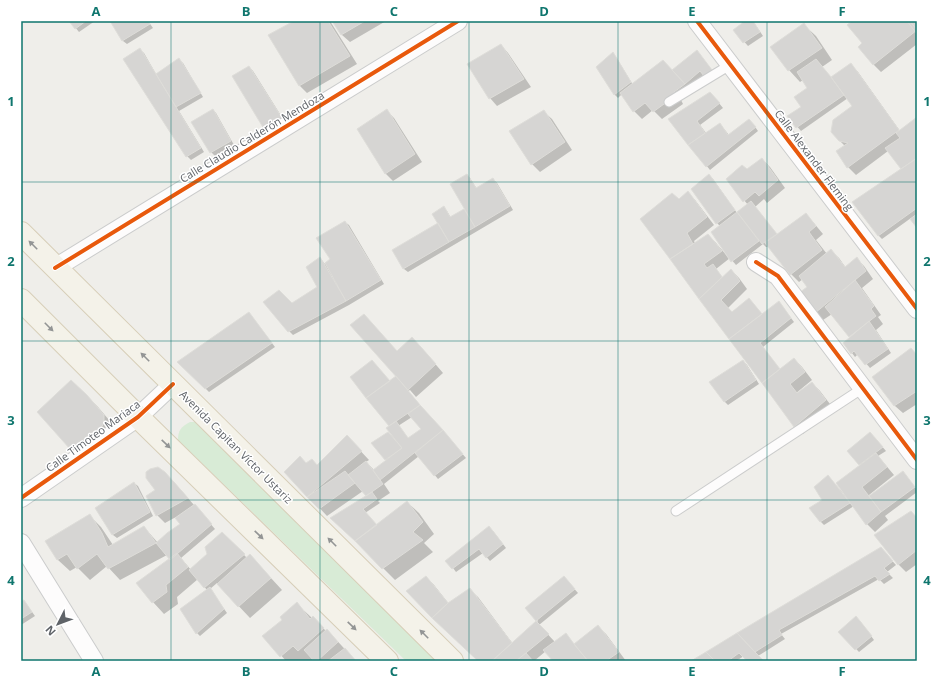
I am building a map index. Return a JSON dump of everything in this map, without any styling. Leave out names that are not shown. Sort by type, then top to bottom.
[{"type":"main road","name":"Avenida Capitan Víctor Ustariz","points":[[21,233],[452,661]]},
{"type":"main road","points":[[21,300],[387,661]]},
{"type":"street","name":"Calle Claudio Calderón Mendoza","points":[[55,268],[458,21]]},
{"type":"street","name":"Calle Alexander Fleming","points":[[697,21],[917,309]]},
{"type":"street","points":[[756,262],[778,276],[917,460]]},
{"type":"street","name":"Calle Timoteo Mariaca","points":[[21,498],[138,417],[173,384]]},
{"type":"street","points":[[21,543],[94,661]]},
{"type":"lane","points":[[669,102],[730,65]]},
{"type":"lane","points":[[676,511],[863,388]]},
{"type":"green space","points":[[190,422],[195,422],[436,661],[406,661],[178,440],[181,429]]},
{"type":"building","points":[[69,21],[86,21],[75,29]]},
{"type":"building","points":[[110,21],[148,21],[150,24],[122,41]]},
{"type":"building","points":[[294,21],[328,21],[350,56],[299,86],[268,35]]},
{"type":"building","points":[[332,21],[365,21],[341,35]]},
{"type":"building","points":[[745,21],[753,21],[760,32],[743,43],[733,30]]},
{"type":"building","points":[[852,21],[910,21],[917,30],[873,65],[858,47],[862,43],[847,25]]},
{"type":"building","points":[[907,21],[917,21],[917,34]]},
{"type":"building","points":[[804,23],[822,48],[788,71],[770,47]]},
{"type":"building","points":[[501,44],[524,79],[489,99],[467,64]]},
{"type":"building","points":[[140,48],[201,148],[186,157],[123,59]]},
{"type":"building","points":[[697,50],[712,70],[704,76],[700,71],[685,84],[672,70]]},
{"type":"building","points":[[613,52],[631,82],[614,95],[596,67]]},
{"type":"building","points":[[179,58],[201,93],[176,107],[156,74]]},
{"type":"building","points":[[816,59],[844,95],[796,128],[787,116],[801,107],[794,97],[807,88],[797,72]]},
{"type":"building","points":[[663,60],[685,84],[674,92],[675,96],[653,112],[645,103],[633,112],[620,93]]},
{"type":"building","points":[[851,63],[899,130],[847,168],[836,151],[848,143],[839,141],[831,132],[833,120],[852,106],[831,77]]},
{"type":"building","points":[[249,66],[282,118],[264,129],[232,76]]},
{"type":"building","points":[[710,92],[720,103],[697,121],[705,133],[688,145],[668,119]]},
{"type":"building","points":[[213,109],[231,141],[210,153],[191,122]]},
{"type":"building","points":[[387,109],[415,154],[385,174],[357,129]]},
{"type":"building","points":[[544,110],[565,142],[531,165],[509,131]]},
{"type":"building","points":[[917,117],[917,158],[901,169],[885,148],[900,138],[896,133]]},
{"type":"building","points":[[749,119],[756,127],[706,167],[688,145],[720,123],[728,135]]},
{"type":"building","points":[[762,158],[778,180],[759,196],[755,192],[743,202],[726,179],[742,165],[747,169]]},
{"type":"building","points":[[917,158],[917,208],[878,236],[852,202]]},
{"type":"building","points":[[467,174],[476,188],[493,178],[510,206],[475,227],[450,184]]},
{"type":"building","points":[[709,174],[735,210],[716,224],[691,189]]},
{"type":"building","points":[[688,191],[707,217],[687,233],[693,244],[670,259],[640,219],[672,193],[679,199]]},
{"type":"building","points":[[751,201],[777,234],[762,244],[737,212]]},
{"type":"building","points":[[444,206],[450,217],[464,209],[475,227],[449,242],[432,214]]},
{"type":"building","points":[[737,212],[759,241],[731,262],[711,232]]},
{"type":"building","points":[[806,213],[816,226],[809,232],[822,250],[790,275],[765,243]]},
{"type":"building","points":[[917,214],[917,228],[910,219]]},
{"type":"building","points":[[345,221],[381,280],[346,301],[325,263],[330,259],[316,238]]},
{"type":"building","points":[[438,223],[449,242],[403,269],[392,250]]},
{"type":"building","points":[[708,234],[722,251],[704,264],[707,268],[713,264],[722,277],[699,299],[670,259]]},
{"type":"building","points":[[831,249],[845,267],[857,257],[866,271],[815,313],[799,293],[807,287],[799,276]]},
{"type":"building","points":[[320,257],[346,301],[288,332],[263,302],[279,290],[292,303],[317,287],[306,267]]},
{"type":"building","points":[[731,269],[740,281],[721,300],[732,312],[749,298],[762,314],[729,339],[699,299]]},
{"type":"building","points":[[855,280],[874,306],[871,309],[876,316],[849,337],[825,307]]},
{"type":"building","points":[[779,301],[791,318],[760,343],[780,369],[762,383],[729,339]]},
{"type":"building","points":[[249,312],[272,343],[205,389],[177,362]]},
{"type":"building","points":[[364,314],[397,351],[412,337],[436,364],[408,390],[350,325]]},
{"type":"building","points":[[869,321],[888,349],[865,365],[854,351],[851,354],[843,343]]},
{"type":"building","points":[[911,348],[917,355],[917,391],[894,406],[872,377]]},
{"type":"building","points":[[794,358],[805,372],[790,384],[797,393],[812,382],[826,400],[794,427],[762,383]]},
{"type":"building","points":[[372,360],[390,381],[366,398],[350,377]]},
{"type":"building","points":[[743,360],[756,380],[724,402],[709,382]]},
{"type":"building","points":[[396,376],[420,405],[389,426],[366,398]]},
{"type":"building","points":[[71,380],[87,395],[104,415],[104,422],[97,438],[93,433],[70,449],[37,412]]},
{"type":"building","points":[[420,405],[443,430],[380,480],[373,470],[402,448],[386,428],[396,421],[408,438],[421,429],[408,414]]},
{"type":"building","points":[[443,430],[463,454],[434,476],[415,453]]},
{"type":"building","points":[[388,432],[402,448],[385,460],[371,443]]},
{"type":"building","points":[[870,432],[883,447],[859,465],[847,451]]},
{"type":"building","points":[[347,435],[362,451],[307,497],[284,472],[300,456],[306,463],[312,459],[317,465]]},
{"type":"building","points":[[876,453],[887,467],[862,487],[881,512],[866,525],[836,483]]},
{"type":"building","points":[[366,461],[383,484],[366,496],[348,475]]},
{"type":"building","points":[[158,467],[165,472],[188,498],[156,516],[146,496],[155,490],[146,478],[146,472],[150,469]]},
{"type":"building","points":[[345,471],[355,483],[319,509],[307,497]]},
{"type":"building","points":[[903,471],[915,487],[881,512],[869,496]]},
{"type":"building","points":[[828,475],[850,503],[820,522],[809,508],[822,500],[814,487]]},
{"type":"building","points":[[134,482],[150,512],[112,535],[95,508]]},
{"type":"building","points":[[372,492],[377,499],[363,509],[377,525],[355,541],[330,518]]},
{"type":"building","points":[[407,501],[423,522],[413,532],[423,540],[382,569],[355,541]]},
{"type":"building","points":[[195,504],[212,524],[170,560],[156,543],[180,524],[175,518]]},
{"type":"building","points":[[911,511],[917,518],[917,550],[898,565],[874,535]]},
{"type":"building","points":[[90,514],[102,533],[108,547],[144,526],[156,543],[108,569],[97,554],[77,569],[67,554],[57,560],[45,541]]},
{"type":"building","points":[[489,526],[503,544],[486,558],[479,549],[452,569],[445,561]]},
{"type":"building","points":[[222,532],[245,554],[204,588],[189,570],[207,554],[205,547]]},
{"type":"building","points":[[881,547],[893,561],[884,568],[890,574],[879,581],[875,576],[779,630],[782,635],[755,652],[737,633]]},
{"type":"building","points":[[177,553],[188,567],[166,585],[167,592],[152,603],[136,583]]},
{"type":"building","points":[[250,554],[271,578],[238,607],[217,584]]},
{"type":"building","points":[[426,576],[448,603],[432,618],[406,591]]},
{"type":"building","points":[[564,576],[575,589],[536,621],[525,608]]},
{"type":"building","points":[[210,587],[224,609],[196,634],[180,609]]},
{"type":"building","points":[[470,588],[512,643],[492,661],[478,661],[432,618],[448,603]]},
{"type":"building","points":[[24,600],[32,612],[21,619],[21,601]]},
{"type":"building","points":[[297,602],[310,619],[313,616],[324,628],[298,651],[293,646],[280,657],[262,636],[282,620],[280,617]]},
{"type":"building","points":[[856,616],[872,636],[855,650],[838,632]]},
{"type":"building","points":[[536,621],[549,634],[516,661],[492,661]]},
{"type":"building","points":[[598,625],[619,652],[606,661],[588,661],[574,644]]},
{"type":"building","points":[[327,629],[338,642],[317,661],[314,661],[304,650]]},
{"type":"building","points":[[566,633],[588,661],[553,661],[543,650]]},
{"type":"building","points":[[737,633],[764,661],[747,661],[739,653],[728,661],[715,661],[706,652]]},
{"type":"building","points":[[345,648],[356,661],[328,661]]},
{"type":"building","points":[[706,652],[715,661],[691,661]]},
{"type":"building","points":[[526,653],[533,661],[516,661]]},
{"type":"cycle path","points":[[55,268],[458,21]]},
{"type":"cycle path","points":[[697,21],[917,309]]},
{"type":"cycle path","points":[[756,262],[778,276],[917,460]]},
{"type":"cycle path","points":[[21,498],[138,417],[173,384]]}]
